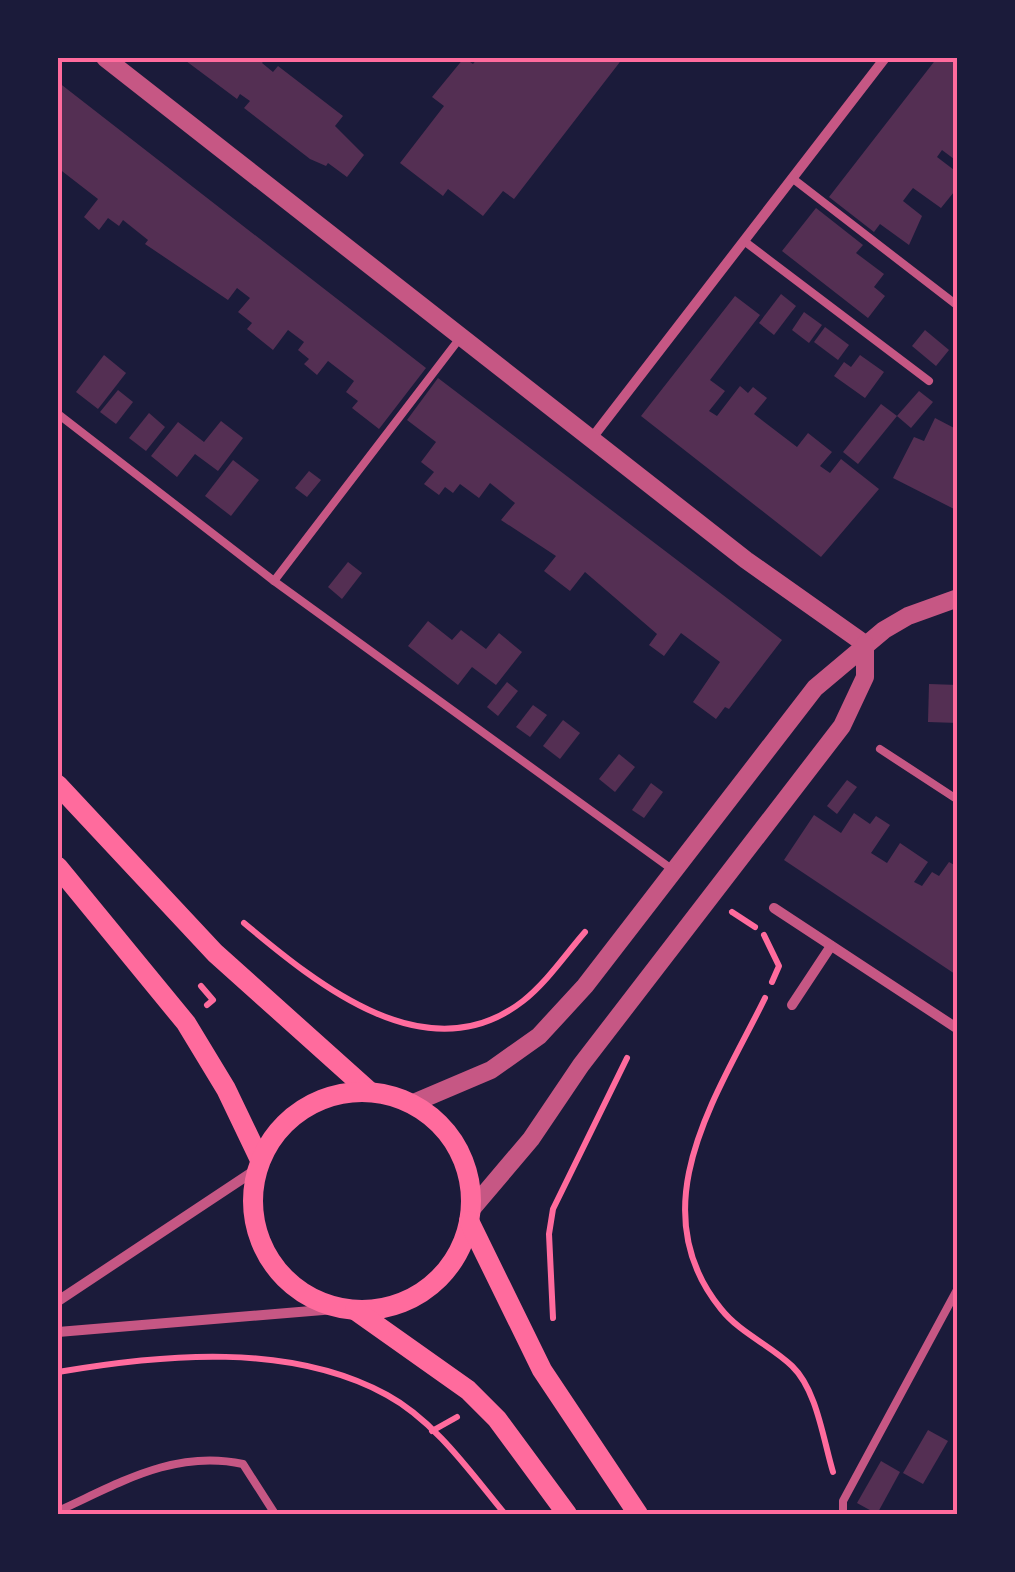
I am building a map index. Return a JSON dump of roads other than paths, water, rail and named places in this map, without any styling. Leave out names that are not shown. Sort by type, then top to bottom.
[{"type":"main road","points":[[58,784],[215,953],[370,1092]]},
{"type":"main road","points":[[58,867],[186,1023],[259,1165]]},
{"type":"main road","points":[[351,1309],[388,1306],[424,1290],[454,1260],[469,1216],[468,1176],[458,1150],[437,1122],[411,1104],[370,1092],[336,1095],[304,1108],[275,1134],[259,1165],[253,1213],[270,1260],[301,1291],[351,1309],[436,1364],[481,1404],[525,1454],[567,1514]]},
{"type":"main road","points":[[469,1216],[542,1370],[638,1514]]},
{"type":"street","points":[[105,58],[746,560],[865,644]]},
{"type":"street","points":[[592,438],[886,58]]},
{"type":"street","points":[[411,1104],[491,1070],[538,1036],[585,986],[794,709],[865,644],[908,616],[958,598]]},
{"type":"street","points":[[469,1216],[842,726],[864,676],[865,644]]},
{"type":"street","points":[[774,908],[958,1029]]},
{"type":"street","points":[[792,1006],[830,946]]},
{"type":"street","points":[[58,1301],[259,1165]]},
{"type":"street","points":[[58,1332],[351,1309]]},
{"type":"lane","points":[[792,178],[958,306]]},
{"type":"lane","points":[[744,241],[929,381]]},
{"type":"lane","points":[[274,581],[462,336]]},
{"type":"lane","points":[[58,414],[274,581],[673,870]]},
{"type":"lane","points":[[880,749],[958,800]]},
{"type":"lane","points":[[843,1514],[842,1501],[958,1288]]},
{"type":"lane","points":[[58,1511],[132,1475],[188,1460],[222,1460],[243,1464],[275,1514]]}]
